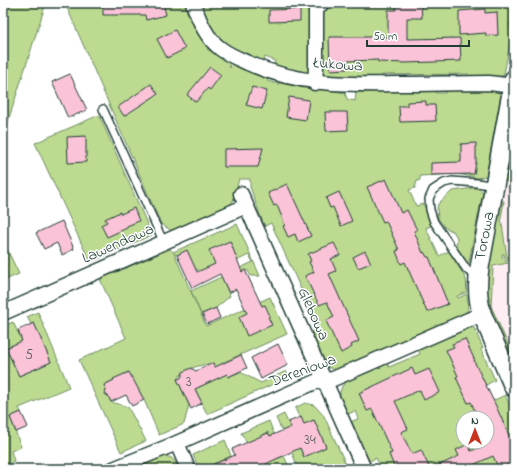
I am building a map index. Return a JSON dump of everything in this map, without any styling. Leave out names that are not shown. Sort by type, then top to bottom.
[{"type":"street","name":"Łukowa","points":[[193,3],[211,40],[221,49],[257,67],[284,76],[314,83],[350,85],[513,82]]},
{"type":"street","points":[[314,83],[316,66],[316,10],[322,3]]},
{"type":"street","name":"Torowa","points":[[513,82],[478,278],[478,293],[482,314],[514,388]]},
{"type":"street","name":"Lawendowa","points":[[3,313],[164,243],[243,200]]},
{"type":"street","name":"Glebowa","points":[[243,200],[364,469]]},
{"type":"street","name":"Dereniowa","points":[[113,469],[177,443],[304,386],[315,382],[332,380],[482,314]]},
{"type":"street","points":[[177,443],[188,469]]},
{"type":"lane","points":[[103,109],[164,243]]},
{"type":"lane","points":[[478,278],[467,270],[434,222],[430,210],[429,199],[433,190],[444,183],[477,183],[495,186]]},
{"type":"shaded area","points":[[514,174],[514,358],[491,306],[493,250],[505,179],[506,180],[507,175]]},
{"type":"green space","points":[[450,2],[514,3],[513,23],[510,23],[509,25],[513,26],[504,75],[498,77],[468,77],[468,74],[382,75],[382,79],[341,79],[322,75],[320,13],[328,5],[413,3],[414,6]]},
{"type":"green space","points":[[3,3],[46,3],[3,137]]},
{"type":"green space","points":[[65,3],[184,3],[190,21],[194,20],[210,46],[207,49],[231,63],[229,66],[230,68],[233,64],[269,76],[267,81],[279,84],[281,80],[345,93],[347,99],[355,101],[356,92],[436,91],[436,93],[445,93],[445,90],[471,88],[496,91],[501,95],[486,176],[478,178],[457,174],[420,176],[420,180],[417,181],[415,188],[409,190],[416,206],[423,204],[428,212],[431,226],[426,228],[439,256],[449,251],[466,279],[467,292],[457,296],[458,298],[467,294],[468,311],[461,316],[340,370],[325,366],[310,332],[319,329],[271,223],[265,226],[263,223],[250,187],[250,179],[239,179],[233,201],[228,207],[172,231],[161,224]]},
{"type":"green space","points":[[198,3],[313,3],[308,9],[309,21],[311,21],[313,68],[308,75],[273,67],[275,61],[265,57],[262,63],[234,51],[213,34]]},
{"type":"green space","points":[[99,115],[152,235],[90,262],[35,143]]},
{"type":"green space","points":[[514,138],[514,189],[506,181]]},
{"type":"green space","points":[[473,188],[479,189],[483,192],[468,266],[458,252],[456,246],[457,238],[454,232],[444,227],[438,218],[437,209],[438,204],[453,191]]},
{"type":"green space","points":[[504,201],[501,218],[507,257],[514,256],[514,258],[508,260],[505,258],[504,254],[502,254],[503,259],[508,263],[493,266],[491,306],[514,358],[514,373],[488,310],[486,285],[500,203]]},
{"type":"green space","points":[[237,224],[260,276],[251,276],[247,270],[223,280],[230,296],[216,308],[201,314],[191,291],[253,262],[249,255],[223,267],[209,271],[202,271],[195,269],[187,251],[177,255],[174,253],[206,326],[270,297],[287,334],[222,363],[228,377],[240,372],[261,383],[286,371],[289,377],[207,414],[195,389],[220,377],[213,363],[189,369],[177,379],[189,405],[184,424],[159,435],[144,400],[128,372],[104,385],[111,402],[128,407],[146,441],[121,452],[79,360],[126,338],[100,279],[170,249],[173,252]]},
{"type":"green space","points":[[3,241],[19,274],[3,281]]},
{"type":"green space","points":[[38,312],[69,387],[19,408],[21,412],[10,417],[21,447],[11,451],[14,461],[9,464],[11,469],[3,469],[3,326],[13,322],[22,341],[6,348],[19,376],[51,362],[34,323],[31,324],[27,317]]},
{"type":"green space","points":[[468,327],[474,328],[483,348],[481,349],[495,380],[486,385],[477,399],[480,407],[505,395],[514,414],[514,469],[381,469],[376,458],[368,462],[350,422],[358,419],[355,411],[346,415],[340,399],[342,386],[348,380],[387,363],[389,367],[420,354],[418,349]]},
{"type":"green space","points":[[305,403],[314,405],[324,416],[348,469],[299,469],[276,418],[284,414],[304,457],[326,447],[314,420],[303,425],[301,417],[299,417],[295,408]]},
{"type":"green space","points":[[269,421],[274,434],[270,436],[268,432],[260,436],[271,461],[284,456],[290,469],[255,469],[258,467],[241,433]]},
{"type":"green space","points":[[225,440],[231,456],[213,464],[215,469],[199,469],[193,455]]},
{"type":"green space","points":[[164,456],[170,457],[174,460],[178,469],[136,469]]},
{"type":"building","points":[[103,3],[163,3],[166,15],[146,20],[145,15],[103,15]]},
{"type":"building","points":[[396,4],[421,4],[422,18],[407,18],[407,39],[460,38],[461,61],[406,63],[378,62],[378,60],[346,61],[347,69],[330,70],[329,37],[388,37],[388,10],[396,10]]},
{"type":"building","points":[[300,9],[300,21],[269,22],[269,10]]},
{"type":"building","points":[[485,9],[485,13],[497,12],[498,35],[486,36],[486,33],[459,35],[459,11]]},
{"type":"building","points":[[175,30],[185,49],[167,58],[157,39]]},
{"type":"building","points":[[210,67],[221,75],[210,90],[208,88],[196,102],[187,95]]},
{"type":"building","points":[[70,74],[87,110],[68,118],[52,82]]},
{"type":"building","points":[[151,84],[158,94],[124,116],[118,107]]},
{"type":"building","points":[[252,87],[267,91],[262,109],[246,105]]},
{"type":"building","points":[[289,97],[309,100],[306,120],[286,117]]},
{"type":"building","points":[[426,101],[426,105],[435,105],[436,121],[400,122],[399,106],[407,106],[407,102]]},
{"type":"building","points":[[325,112],[347,112],[348,130],[326,131]]},
{"type":"building","points":[[86,136],[86,162],[68,163],[67,137]]},
{"type":"building","points":[[476,143],[476,162],[474,174],[431,175],[431,163],[461,162],[461,144]]},
{"type":"building","points":[[263,148],[258,167],[224,167],[224,149]]},
{"type":"building","points":[[386,179],[401,213],[407,210],[417,230],[414,231],[423,253],[424,252],[427,257],[429,257],[448,304],[427,312],[405,262],[401,264],[396,251],[399,250],[386,221],[383,222],[367,187]]},
{"type":"building","points":[[287,184],[311,236],[298,242],[295,234],[288,237],[277,205],[274,206],[268,193]]},
{"type":"building","points":[[339,192],[352,221],[341,226],[333,207],[330,208],[326,198]]},
{"type":"building","points":[[134,208],[139,221],[107,237],[101,225],[107,222],[105,219],[120,212],[121,214]]},
{"type":"building","points":[[62,221],[74,249],[62,255],[57,243],[44,249],[36,233]]},
{"type":"building","points":[[230,241],[242,272],[245,270],[262,306],[265,305],[272,325],[247,336],[239,317],[247,313],[236,289],[229,293],[220,274],[192,288],[177,255],[187,250],[197,272],[215,264],[209,250]]},
{"type":"building","points":[[334,243],[340,255],[331,259],[336,271],[329,274],[359,341],[341,353],[326,321],[334,317],[327,302],[319,305],[305,276],[314,272],[309,262],[311,261],[308,254]]},
{"type":"building","points":[[365,251],[371,263],[358,268],[353,257]]},
{"type":"building","points":[[216,308],[220,318],[207,324],[202,314]]},
{"type":"building","points":[[34,323],[51,362],[19,376],[6,348],[22,341],[18,330]]},
{"type":"building","points":[[465,339],[514,447],[514,462],[499,469],[493,456],[464,469],[431,469],[459,456],[456,450],[495,450],[495,410],[474,410],[471,402],[468,403],[446,350],[454,347],[452,344]]},
{"type":"building","points":[[278,344],[288,365],[261,379],[251,358]]},
{"type":"building","points":[[241,355],[247,368],[228,377],[227,374],[195,389],[202,403],[191,409],[177,379],[181,378],[183,372],[191,368],[196,371],[213,363],[215,367]]},
{"type":"building","points":[[412,368],[415,375],[429,369],[440,392],[424,400],[420,390],[395,401],[408,429],[401,432],[412,454],[421,450],[430,469],[395,469],[389,454],[392,453],[372,409],[367,411],[359,393]]},
{"type":"building","points":[[129,372],[144,400],[132,406],[126,395],[111,402],[105,394],[106,390],[104,385]]},
{"type":"building","points":[[21,412],[28,427],[16,432],[10,417]]},
{"type":"building","points":[[301,417],[304,424],[314,420],[326,447],[304,457],[300,448],[255,469],[203,469],[235,455],[232,449],[268,433],[270,436],[291,427],[288,422]]}]
